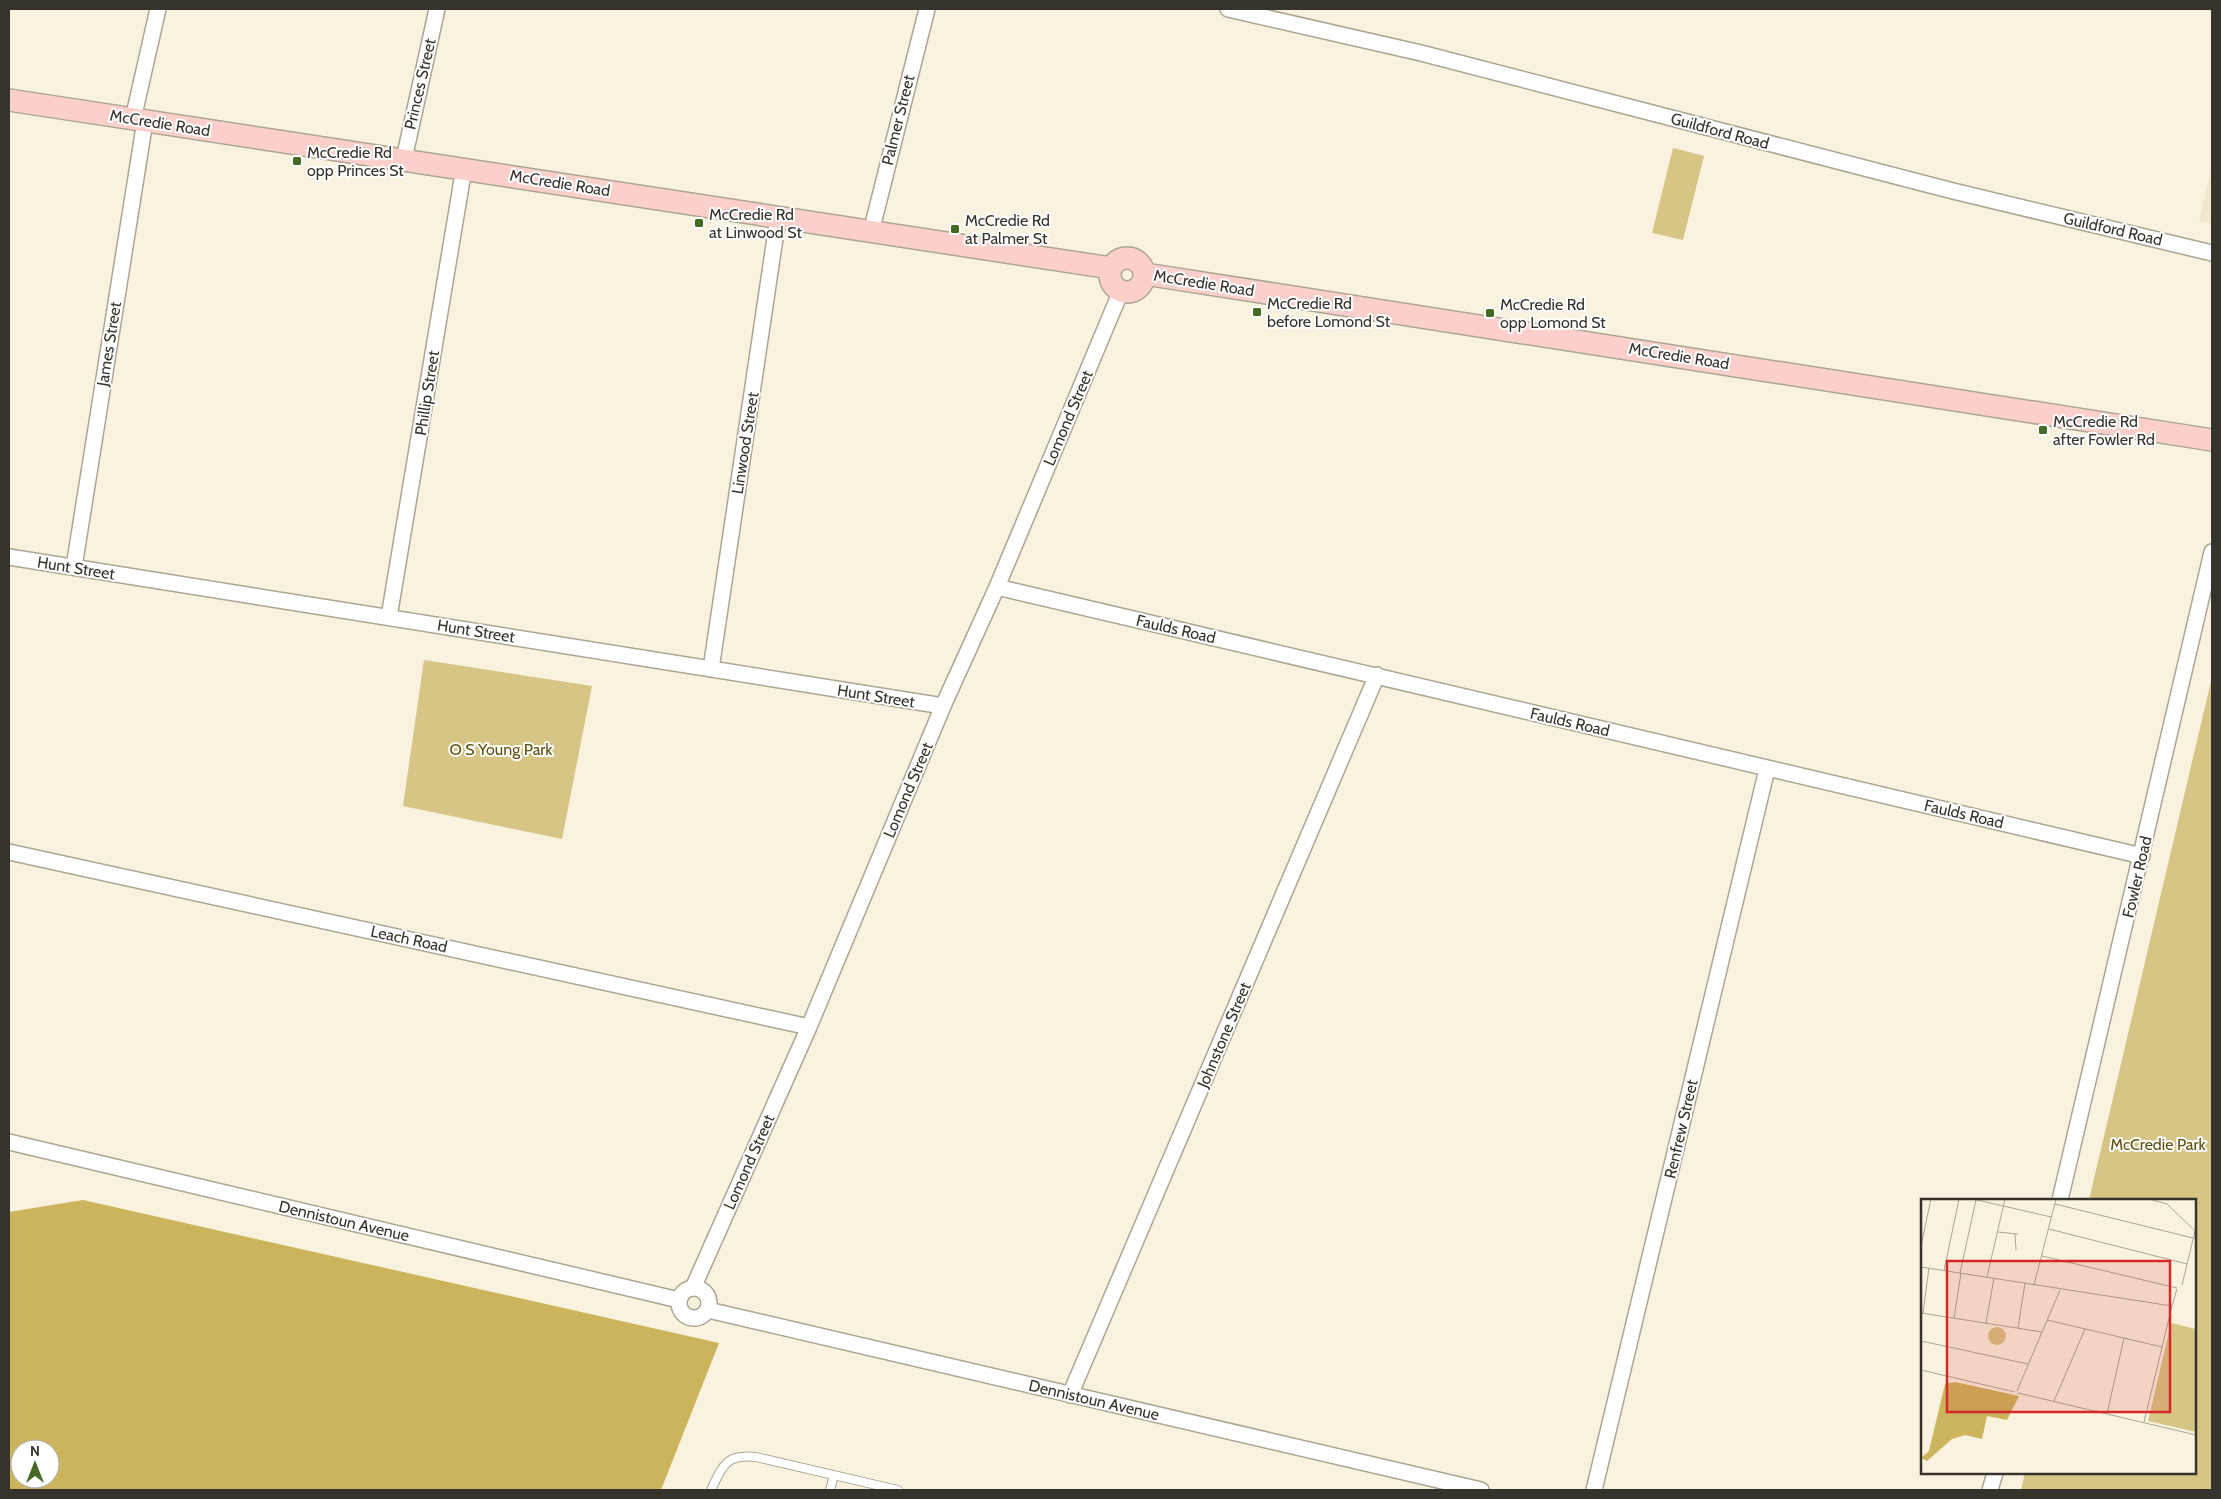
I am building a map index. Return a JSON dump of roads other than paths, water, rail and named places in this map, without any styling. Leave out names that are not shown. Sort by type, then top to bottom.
[{"type":"main road","name":"McCredie Road","points":[[9,100],[1111,268]]},
{"type":"main road","points":[[1132,258],[1141,264],[1145,274],[1142,284],[1132,292],[1121,291],[1112,282],[1111,268],[1120,259],[1132,258]]},
{"type":"main road","name":"McCredie Road","points":[[1145,274],[2212,440]]},
{"type":"street","name":"James Street","points":[[74,567],[139,120],[158,9]]},
{"type":"street","name":"Princes Street","points":[[404,159],[437,9]]},
{"type":"street","name":"Palmer Street","points":[[871,232],[927,9]]},
{"type":"street","name":"Guildford Road","points":[[1228,9],[1421,54],[1953,191],[2212,253]]},
{"type":"street","name":"Phillip Street","points":[[389,618],[464,168]]},
{"type":"street","name":"Linwood Street","points":[[711,669],[778,218]]},
{"type":"street","name":"Lomond Street","points":[[693,1288],[809,1027],[943,706],[997,587],[1121,291]]},
{"type":"street","name":"Fowler Road","points":[[2060,1199],[2212,552]]},
{"type":"street","name":"Hunt Street","points":[[9,557],[943,706]]},
{"type":"street","name":"Faulds Road","points":[[997,587],[2142,856]]},
{"type":"street","name":"Johnstone Street","points":[[1070,1394],[1377,675]]},
{"type":"street","name":"Renfrew Street","points":[[1594,1490],[1767,769]]},
{"type":"street","name":"Leach Road","points":[[9,852],[809,1027]]},
{"type":"street","name":"Dennistoun Avenue","points":[[9,1142],[679,1300]]},
{"type":"street","points":[[699,1288],[709,1299],[708,1310],[701,1316],[691,1318],[680,1310],[679,1300],[684,1291],[699,1288]]},
{"type":"street","name":"Dennistoun Avenue","points":[[708,1310],[1481,1490]]},
{"type":"street","points":[[1990,1490],[1994,1474]]},
{"type":"lane","points":[[711,1490],[720,1470],[728,1460],[736,1456],[756,1457],[898,1490]]},
{"type":"lane","points":[[830,1490],[834,1475]]},
{"type":"place","name":"McCredie Rd opp Princes St","points":[[297,161]]},
{"type":"place","name":"McCredie Rd at Linwood St","points":[[699,223]]},
{"type":"place","name":"McCredie Rd at Palmer St","points":[[955,229]]},
{"type":"place","name":"McCredie Rd before Lomond St","points":[[1257,312]]},
{"type":"place","name":"McCredie Rd opp Lomond St","points":[[1490,313]]},
{"type":"place","name":"McCredie Rd after Fowler Rd","points":[[2043,430]]},
{"type":"park label","name":"O S Young Park","points":[[501,749]]},
{"type":"park label","name":"McCredie Park","points":[[2158,1144]]}]
